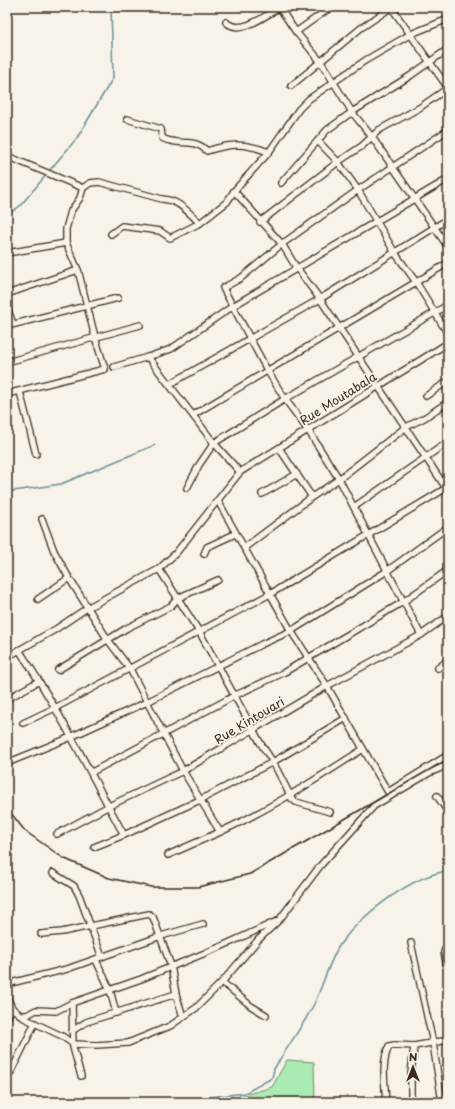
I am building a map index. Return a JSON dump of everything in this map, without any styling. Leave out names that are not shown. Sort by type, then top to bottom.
[{"type":"street","points":[[226,22],[235,27],[248,26],[279,7],[296,32],[321,62],[352,112],[372,137],[414,200],[448,247]]},
{"type":"street","points":[[296,32],[331,7]]},
{"type":"street","points":[[260,222],[338,162],[362,146],[379,130],[419,108],[448,88],[392,7],[361,28],[291,86]]},
{"type":"street","points":[[111,234],[122,226],[160,231],[170,238],[200,223],[227,202],[234,191],[268,152],[309,99],[366,60],[411,34],[448,19]]},
{"type":"street","points":[[281,183],[327,130],[352,112],[410,76],[448,49]]},
{"type":"street","points":[[127,119],[161,129],[162,138],[171,142],[197,143],[207,150],[232,145],[248,145],[268,152]]},
{"type":"street","points":[[421,635],[339,479],[267,370],[223,288],[241,278],[282,244],[358,190],[448,130]]},
{"type":"street","points":[[318,141],[338,162],[358,190],[395,252],[416,282],[448,334]]},
{"type":"street","points":[[7,156],[83,188]]},
{"type":"street","points":[[114,367],[148,357],[171,348],[233,306],[296,267],[377,222],[448,179]]},
{"type":"street","points":[[7,394],[20,392],[105,369],[86,304],[78,270],[66,243],[69,216],[80,198],[83,188],[90,183],[99,182],[162,199],[170,199],[180,205],[200,223]]},
{"type":"street","points":[[23,723],[56,708],[200,633],[270,594],[447,489],[406,427],[377,387],[320,299],[296,267],[282,244],[260,222],[234,191]]},
{"type":"street","points":[[170,384],[250,337],[320,299],[448,219]]},
{"type":"street","points":[[7,253],[66,243]]},
{"type":"street","points":[[193,415],[313,342],[339,329],[448,263]]},
{"type":"street","points":[[7,294],[78,270]]},
{"type":"street","points":[[7,326],[86,304],[118,298]]},
{"type":"street","points":[[187,488],[199,465],[214,443],[285,399],[448,305]]},
{"type":"street","points":[[7,308],[13,324]]},
{"type":"street","points":[[7,362],[140,325]]},
{"type":"street","name":"Rue Moutabala","points":[[240,472],[448,343]]},
{"type":"street","points":[[7,657],[56,629],[87,608],[159,569],[176,553],[240,472],[214,443],[148,357]]},
{"type":"street","points":[[426,396],[448,381]]},
{"type":"street","points":[[20,392],[36,454]]},
{"type":"street","points":[[244,548],[312,496],[339,479],[406,427],[424,418],[448,402]]},
{"type":"street","points":[[354,507],[448,442]]},
{"type":"street","points":[[279,448],[312,496]]},
{"type":"street","points":[[262,494],[297,474]]},
{"type":"street","points":[[218,501],[235,534],[291,631],[327,686],[388,792],[448,755]]},
{"type":"street","points":[[42,520],[54,551],[69,578],[108,640],[130,669],[183,771],[202,799],[220,832]]},
{"type":"street","points":[[7,763],[72,736],[147,702],[218,665],[291,631],[387,571],[448,527]]},
{"type":"street","points":[[204,554],[206,548],[235,534]]},
{"type":"street","points":[[159,569],[200,633],[236,695],[253,730],[273,762],[289,794],[294,801],[330,812]]},
{"type":"street","points":[[92,772],[164,732],[283,673],[403,602],[448,570]]},
{"type":"street","points":[[38,599],[69,578]]},
{"type":"street","points":[[58,670],[108,640],[172,606],[178,598],[218,580]]},
{"type":"street","name":"Rue Kintouari","points":[[57,834],[109,806],[183,771],[327,686],[421,635],[448,616]]},
{"type":"street","points":[[20,650],[72,736],[124,835]]},
{"type":"street","points":[[438,668],[448,660]]},
{"type":"street","points":[[7,699],[40,681]]},
{"type":"street","points":[[94,847],[124,835],[202,799],[273,762],[346,718]]},
{"type":"street","points":[[168,855],[244,821],[363,749]]},
{"type":"street","points":[[7,997],[12,1008],[21,1015],[62,1036],[73,1044],[96,1045],[134,1042],[170,1026],[196,1008],[222,982],[258,940],[280,919],[320,866],[374,806],[429,773],[448,765]]},
{"type":"street","points":[[437,796],[448,812]]},
{"type":"street","points":[[53,874],[74,886],[79,895],[102,957]]},
{"type":"street","points":[[41,934],[62,932],[149,914],[153,917],[171,966],[176,994],[183,1017]]},
{"type":"street","points":[[21,1015],[27,1015],[36,1010],[56,1011],[72,1003],[110,990],[220,947],[280,919]]},
{"type":"street","points":[[7,984],[96,960],[161,936],[203,924]]},
{"type":"street","points":[[411,944],[433,1043],[442,1102]]},
{"type":"street","points":[[446,947],[444,952],[448,972]]},
{"type":"street","points":[[96,960],[110,990],[116,1013]]},
{"type":"street","points":[[222,982],[251,1006],[266,1015]]},
{"type":"street","points":[[72,1031],[86,1022],[176,994]]},
{"type":"street","points":[[72,1003],[73,1044],[81,1076]]},
{"type":"street","points":[[7,1018],[12,1008]]},
{"type":"street","points":[[10,1074],[36,1024]]},
{"type":"street","points":[[386,1102],[384,1068],[386,1052],[389,1046],[414,1046],[448,1040]]},
{"type":"street","points":[[411,1102],[411,1074],[414,1046]]},
{"type":"green space","points":[[287,1060],[314,1062],[315,1102],[221,1102],[272,1087]]},
{"type":"waterway","points":[[49,171],[77,138],[113,78],[111,7]]},
{"type":"waterway","points":[[7,215],[20,206],[47,174]]},
{"type":"waterway","points":[[7,492],[61,484],[155,445]]},
{"type":"waterway","points":[[201,1102],[212,1097],[245,1093],[272,1078],[274,1069],[314,1004],[337,949],[350,932],[375,909],[404,888],[434,874],[448,871]]},
{"type":"railway","points":[[7,808],[25,831],[63,858],[109,878],[151,887],[198,887],[250,874],[448,759]]}]
